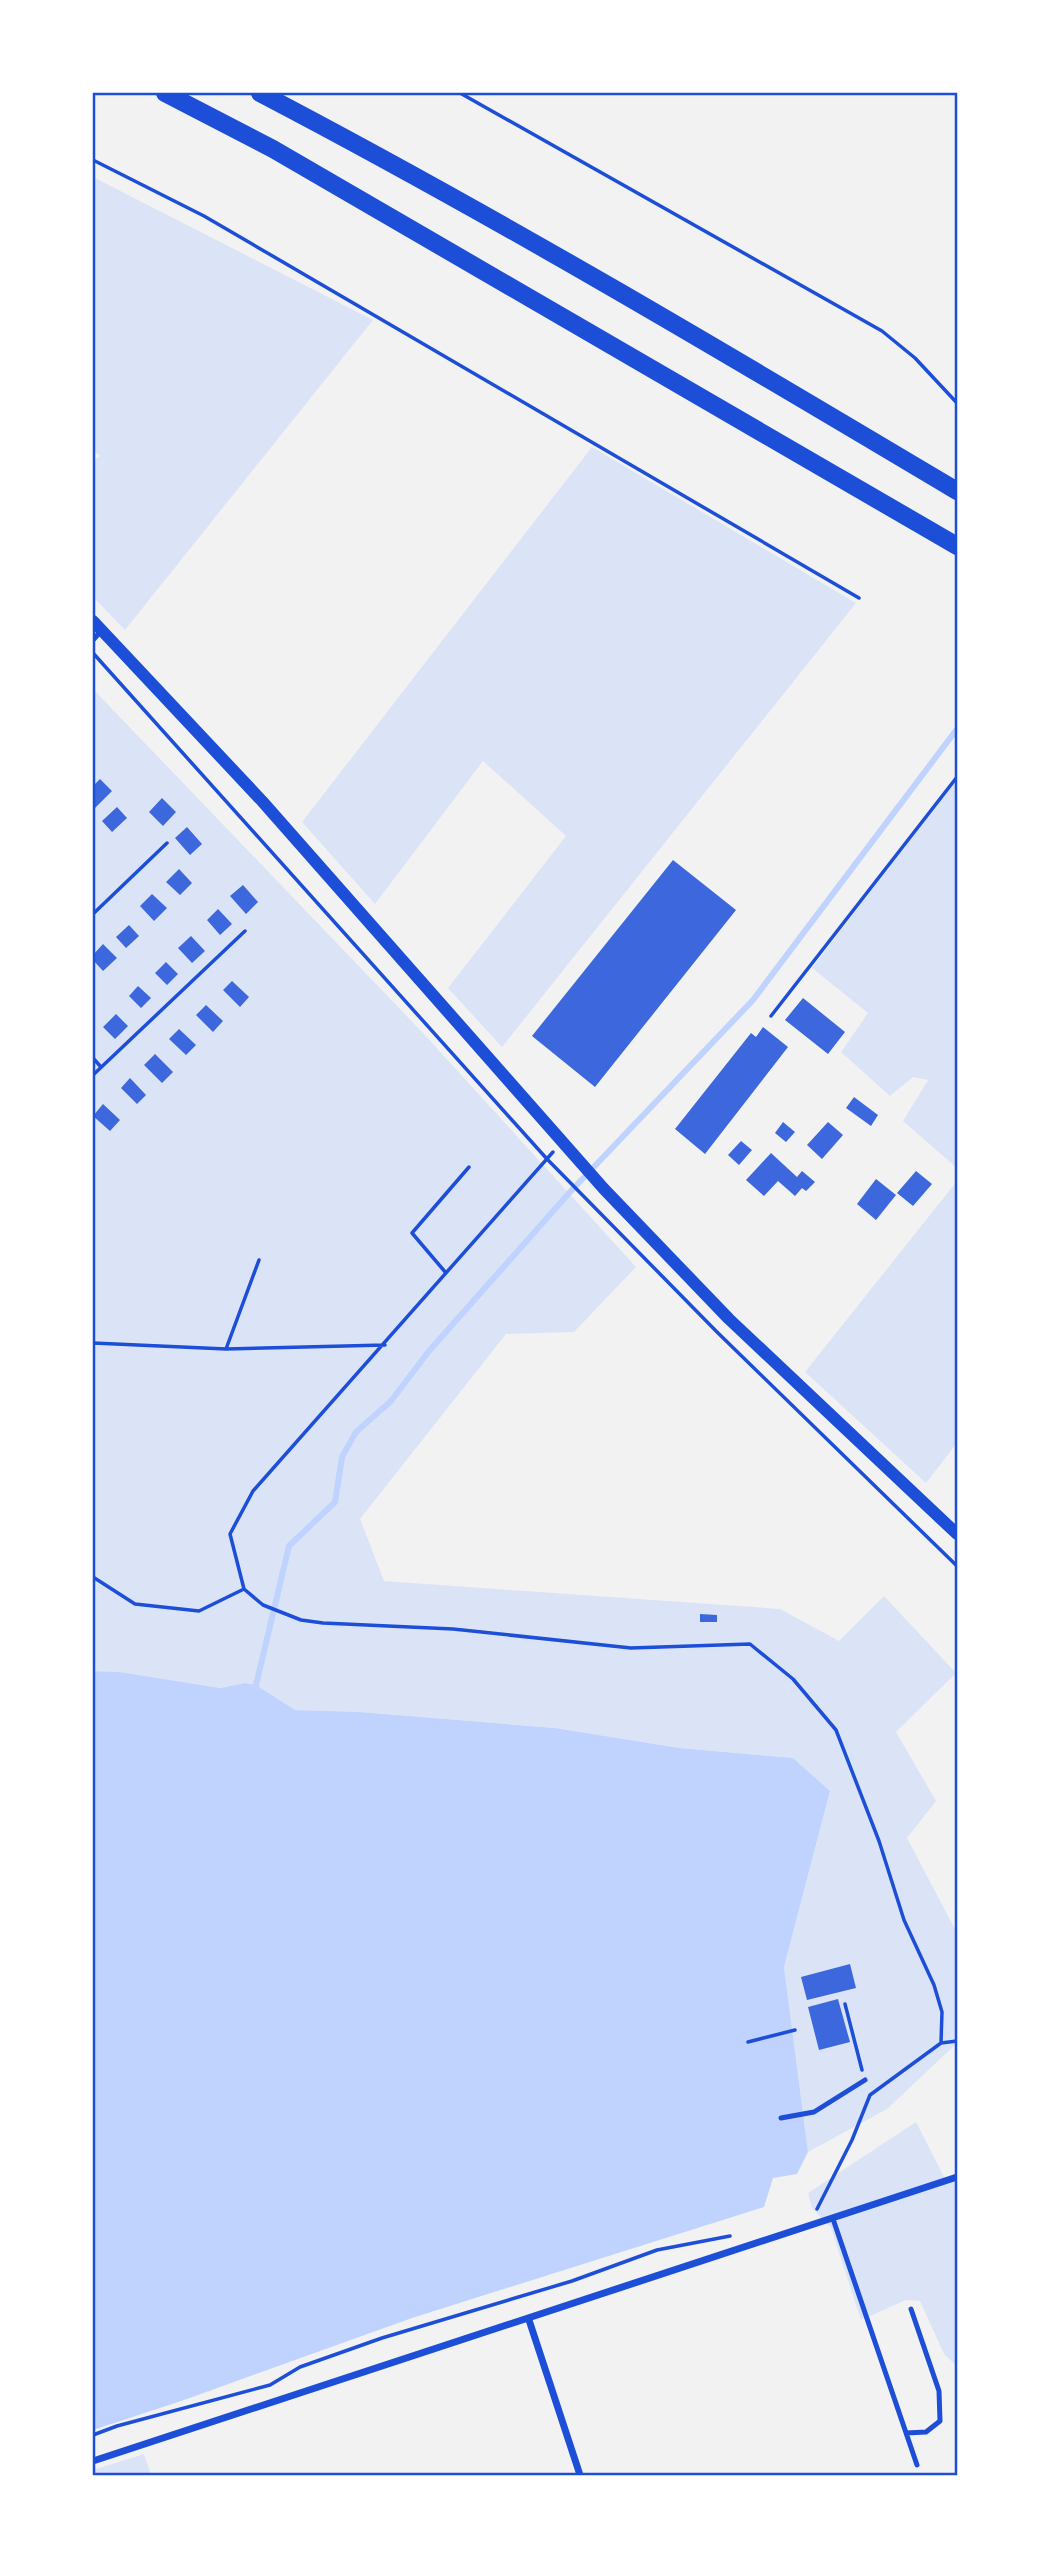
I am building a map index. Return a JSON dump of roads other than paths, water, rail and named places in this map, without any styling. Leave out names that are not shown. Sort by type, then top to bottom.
[{"type":"highway","points":[[165,93],[332,183],[957,546]]},
{"type":"highway","points":[[260,93],[482,213],[722,350],[957,491]]},
{"type":"street","points":[[96,630],[262,801],[574,1158],[729,1319],[957,1534]]},
{"type":"street","points":[[93,2461],[529,2320],[957,2177]]},
{"type":"street","points":[[529,2320],[580,2475]]},
{"type":"lane","points":[[781,2118],[814,2112],[865,2080]]},
{"type":"lane","points":[[833,2218],[917,2465]]},
{"type":"lane","points":[[906,2432],[926,2432],[940,2421],[939,2391],[911,2309]]},
{"type":"water","points":[[93,1671],[120,1672],[220,1688],[245,1683],[256,1685],[295,1710],[360,1712],[555,1728],[680,1748],[793,1758],[830,1791],[784,1967],[808,2152],[797,2174],[773,2178],[764,2207],[412,2318],[93,2430]]},
{"type":"waterway","points":[[256,1685],[289,1546],[335,1502],[342,1457],[356,1432],[391,1401],[429,1351],[570,1192],[753,1000],[957,729]]}]
